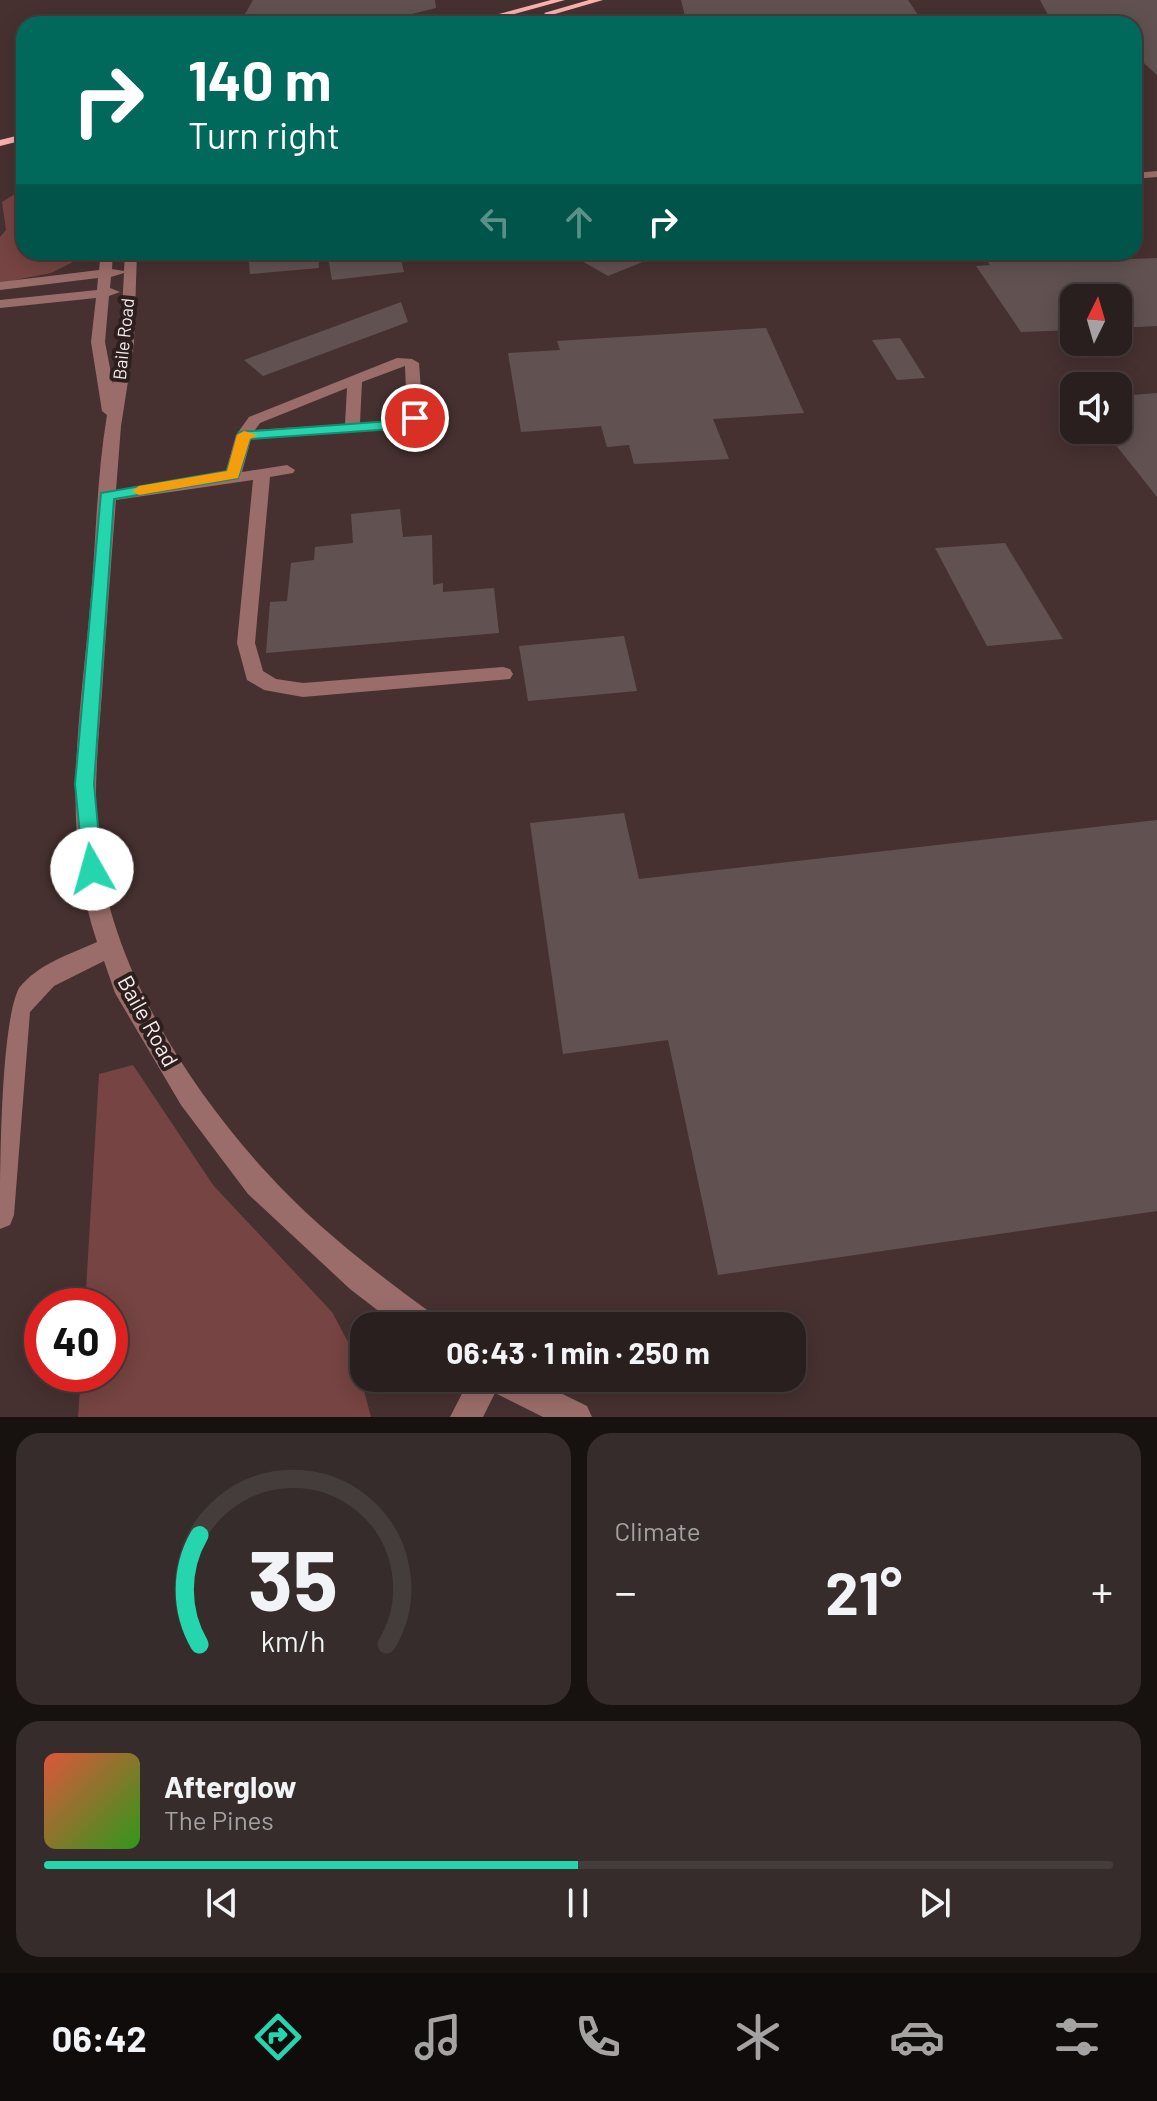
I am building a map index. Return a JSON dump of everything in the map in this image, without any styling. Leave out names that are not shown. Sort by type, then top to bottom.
[{"type":"main road","points":[[498,16],[561,0]]},
{"type":"main road","points":[[537,16],[599,0]]},
{"type":"street","name":"Baile Road","points":[[106,260],[98,342],[113,426]]},
{"type":"street","name":"Baile Road","points":[[131,260],[127,343],[113,426],[85,784],[87,846],[100,916],[124,985],[190,1096],[258,1184],[360,1279],[404,1312]]},
{"type":"street","points":[[0,286],[130,270]]},
{"type":"street","points":[[0,304],[129,290]]},
{"type":"street","points":[[233,475],[244,435],[254,420],[402,361],[412,363],[415,418],[407,424],[244,435]]},
{"type":"street","points":[[352,428],[355,380]]},
{"type":"street","points":[[107,496],[233,475],[287,470]]},
{"type":"street","points":[[262,472],[246,643],[254,675],[271,685],[303,690],[503,674]]},
{"type":"street","points":[[0,1215],[2,1164],[18,1011],[24,997],[40,982],[111,947]]},
{"type":"street","points":[[466,1417],[479,1392]]},
{"type":"street","points":[[525,1392],[576,1417]]},
{"type":"shaded area","points":[[0,0],[1157,0],[1157,1417],[0,1417]]},
{"type":"shaded area","points":[[16,193],[16,260],[77,260],[51,273],[0,283],[0,237],[6,230],[2,202]]},
{"type":"shaded area","points":[[133,1065],[213,1185],[332,1312],[350,1346],[350,1392],[364,1392],[371,1417],[78,1417],[80,1392],[128,1392],[128,1288],[86,1288],[99,1074]]},
{"type":"building","points":[[253,0],[435,0],[436,8],[404,16],[244,16]]},
{"type":"building","points":[[681,0],[908,0],[919,16],[685,16]]},
{"type":"building","points":[[1040,0],[1157,0],[1157,75],[1142,61],[1142,16],[1049,16]]},
{"type":"building","points":[[1157,258],[1157,326],[1132,327],[1132,284],[1060,284],[1060,331],[1021,332],[976,266],[990,265],[987,260]]},
{"type":"building","points":[[249,260],[318,260],[319,268],[250,274]]},
{"type":"building","points":[[328,260],[401,260],[404,272],[332,280]]},
{"type":"building","points":[[580,260],[648,260],[608,276]]},
{"type":"building","points":[[401,302],[408,322],[263,376],[244,360]]},
{"type":"building","points":[[766,328],[804,413],[713,419],[729,459],[634,464],[629,445],[607,447],[601,426],[521,432],[508,353],[560,350],[557,341]]},
{"type":"building","points":[[900,338],[925,378],[897,380],[872,340]]},
{"type":"building","points":[[1157,393],[1157,497],[1115,444],[1132,444],[1132,395]]},
{"type":"building","points":[[400,509],[403,537],[432,535],[433,585],[443,583],[443,592],[494,588],[499,633],[266,653],[270,602],[287,601],[291,563],[314,560],[315,547],[353,543],[351,514]]},
{"type":"building","points":[[1005,543],[1063,639],[987,646],[935,548]]},
{"type":"building","points":[[624,636],[637,691],[528,701],[519,646]]},
{"type":"building","points":[[624,813],[639,879],[1157,820],[1157,1211],[718,1275],[668,1040],[563,1054],[530,823]]},
{"type":"slow traffic","points":[[139,491],[233,475],[244,435],[251,435]]},
{"type":"route","points":[[92,869],[87,846],[85,784],[107,496],[233,475],[244,435],[407,424],[415,418]]}]
